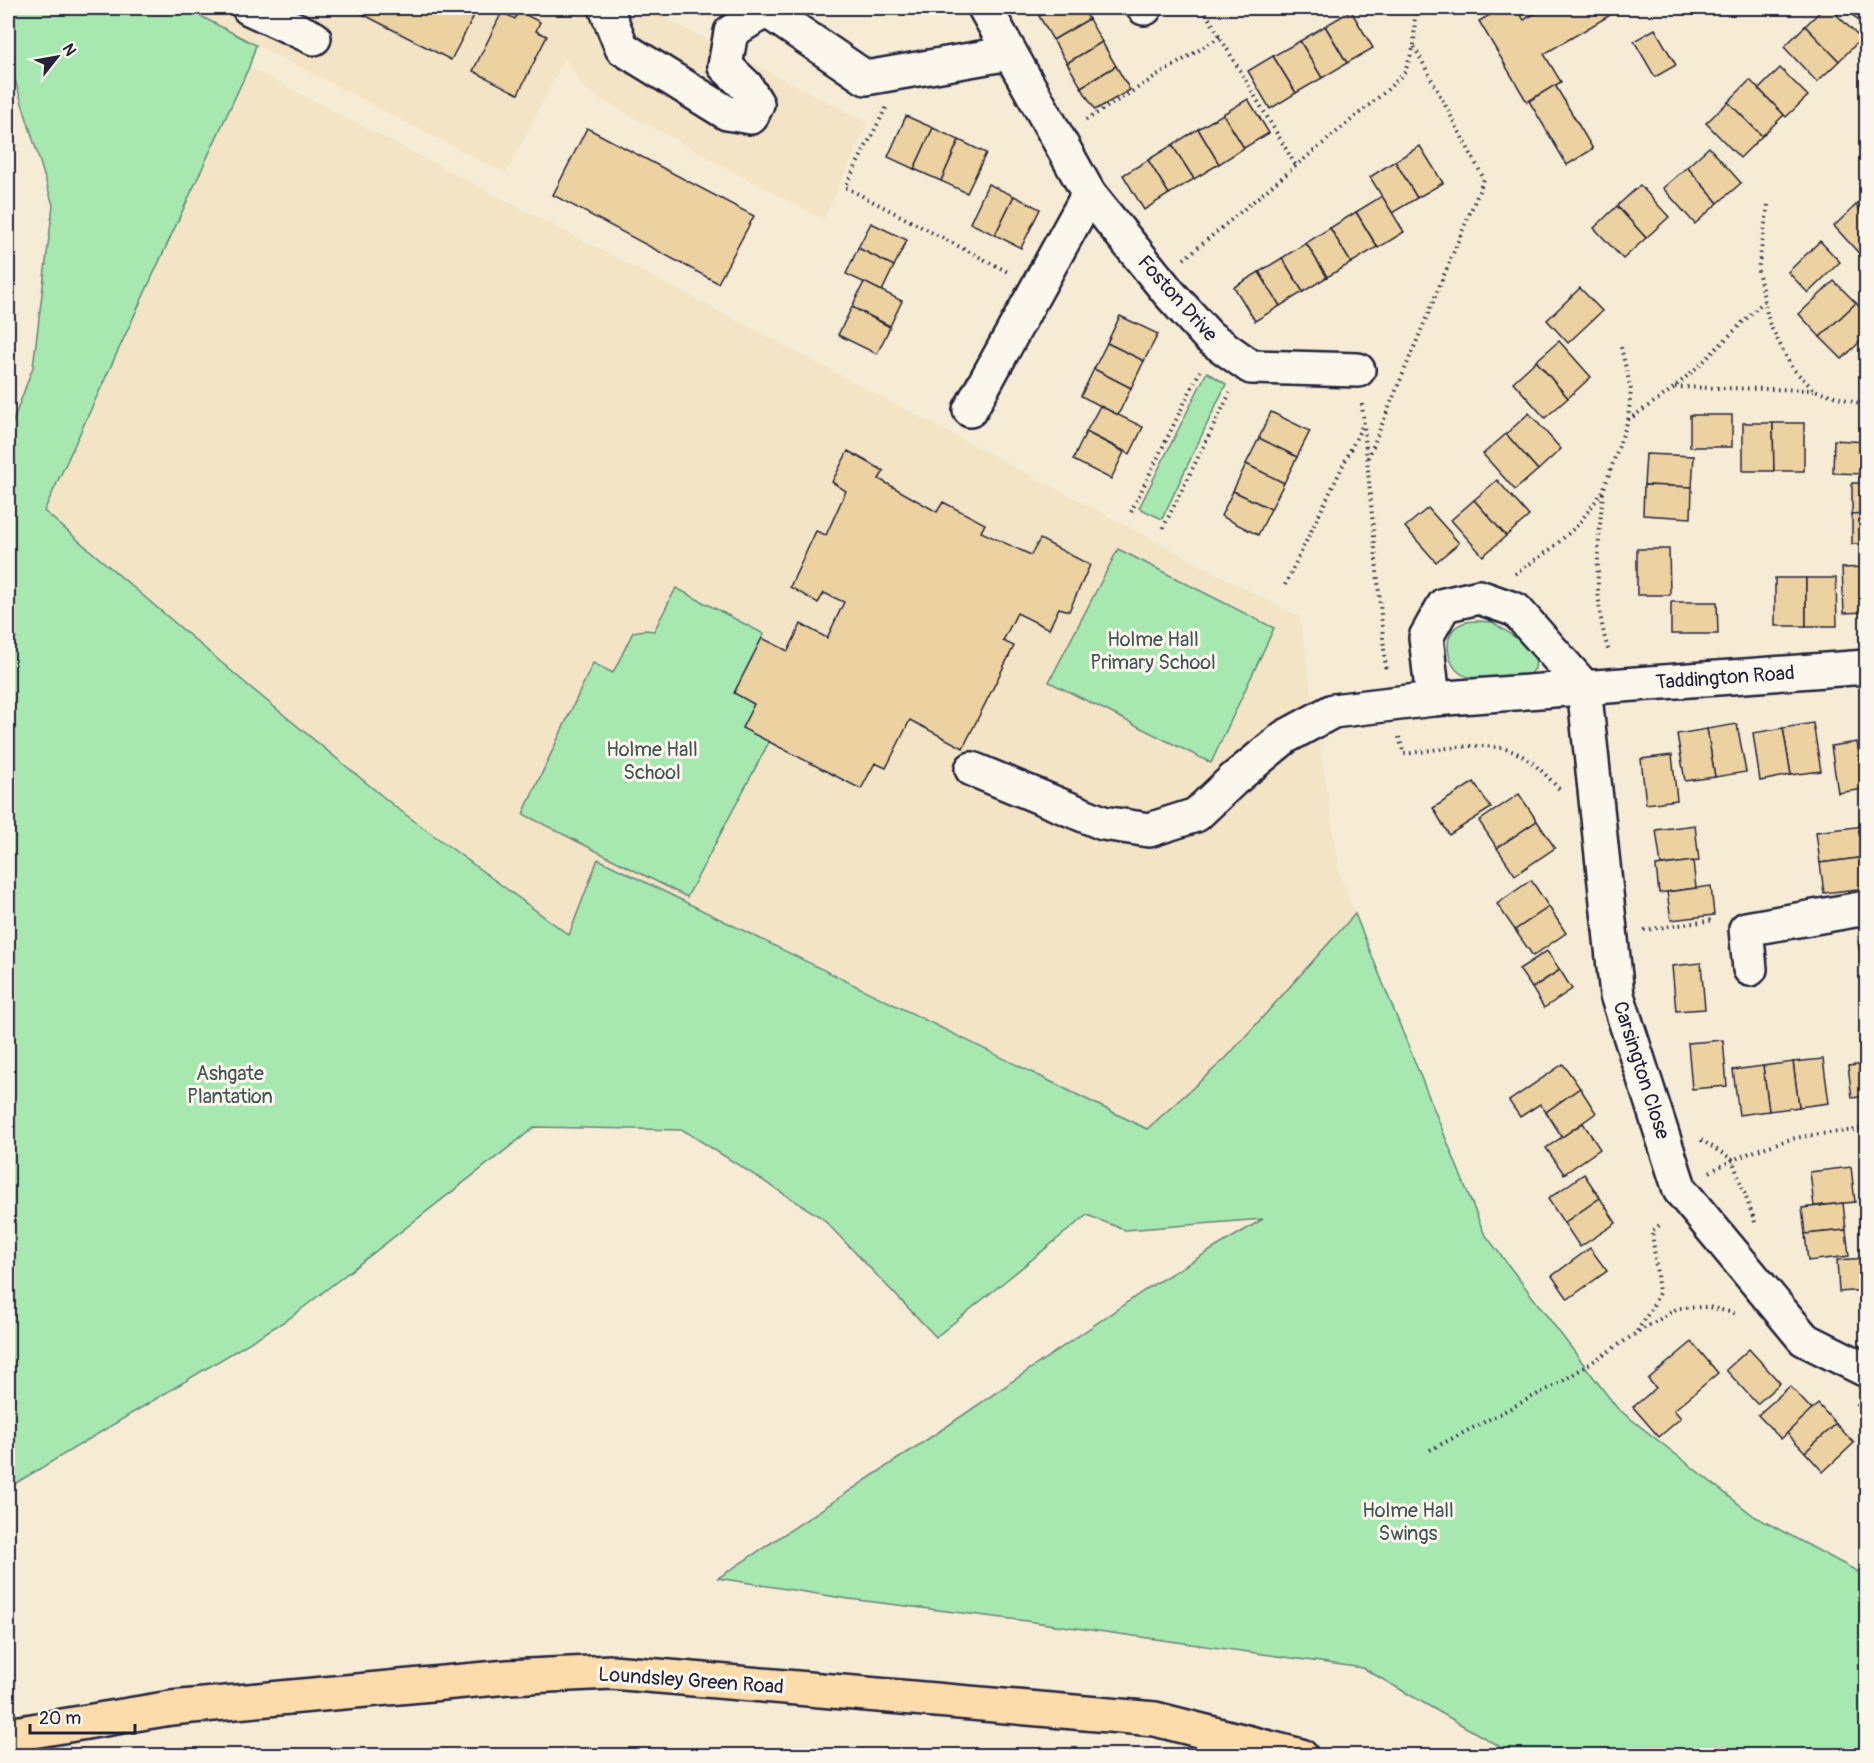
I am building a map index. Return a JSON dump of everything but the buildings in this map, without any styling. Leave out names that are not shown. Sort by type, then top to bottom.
[{"type":"main road","name":"Loundsley Green Road","points":[[8,1735],[171,1708],[508,1677],[612,1672],[1155,1719],[1301,1755]]},
{"type":"street","points":[[249,8],[314,38]]},
{"type":"street","points":[[606,8],[622,48],[727,113],[751,117],[758,104],[746,86],[725,66],[731,32],[766,10],[866,78],[1010,53]]},
{"type":"street","name":"Foston Drive","points":[[985,8],[1089,194],[1158,280],[1209,337],[1251,367],[1359,370]]},
{"type":"street","points":[[970,410],[1089,194]]},
{"type":"street","points":[[1433,699],[1426,637],[1444,605],[1479,597],[1516,610],[1584,687]]},
{"type":"street","name":"Taddington Road","points":[[972,769],[1103,823],[1149,830],[1196,815],[1234,779],[1285,737],[1333,711],[1433,699],[1866,667]]},
{"type":"street","name":"Carsington Close","points":[[1584,687],[1617,995],[1685,1196],[1804,1339],[1866,1370]]},
{"type":"street","points":[[1750,969],[1746,929],[1866,908]]},
{"type":"path","points":[[1203,8],[1296,166]]},
{"type":"path","points":[[1158,280],[1406,72],[1414,46],[1415,8]]},
{"type":"path","points":[[1058,138],[1220,37]]},
{"type":"path","points":[[1367,459],[1484,179],[1414,46]]},
{"type":"path","points":[[905,71],[845,187],[1038,288]]},
{"type":"path","points":[[1768,205],[1758,270],[1769,323],[1792,368],[1814,390]]},
{"type":"path","points":[[1628,420],[1675,387],[1764,301]]},
{"type":"path","points":[[1131,512],[1215,341]]},
{"type":"path","points":[[1620,684],[1606,643],[1600,602],[1599,536],[1603,491],[1628,420],[1631,390],[1621,347]]},
{"type":"path","points":[[1163,528],[1245,363]]},
{"type":"path","points":[[1359,370],[1389,704],[1404,754],[1490,746],[1512,751],[1541,770],[1563,794]]},
{"type":"path","points":[[1675,387],[1814,390],[1866,407]]},
{"type":"path","points":[[1285,585],[1364,423]]},
{"type":"path","points":[[1479,597],[1551,549],[1578,525],[1603,491]]},
{"type":"path","points":[[1611,934],[1721,919],[1746,929]]},
{"type":"path","points":[[1635,1334],[1659,1293],[1652,1231],[1685,1196],[1732,1159],[1790,1140],[1866,1128]]},
{"type":"path","points":[[1430,1450],[1563,1381],[1678,1308],[1709,1307],[1745,1316]]},
{"type":"path","points":[[1853,1400],[1866,1414]]},
{"type":"shaded area","points":[[185,8],[646,8],[868,123],[823,220],[600,99],[582,86],[565,58],[506,174]]},
{"type":"shaded area","name":"Holme Hall Primary School","points":[[249,67],[1300,617],[1340,875],[1355,914],[1226,1058],[1147,1129],[599,859],[570,935],[398,809],[43,511]]},
{"type":"green space","points":[[8,8],[185,8],[256,45],[249,67],[44,511],[250,687],[398,809],[569,935],[598,859],[1147,1129],[1226,1058],[1355,914],[1484,1233],[1617,1408],[1754,1516],[1866,1576],[1866,1755],[1514,1755],[1363,1668],[1019,1620],[849,1599],[718,1578],[937,1433],[1151,1286],[1263,1219],[1125,1230],[1087,1215],[936,1337],[822,1218],[683,1130],[535,1127],[290,1318],[8,1488],[8,435],[33,367],[53,205],[8,57]]},
{"type":"green space","points":[[1207,372],[1226,384],[1162,519],[1139,508]]},
{"type":"green space","name":"Holme Hall Primary School","points":[[1118,549],[1274,628],[1211,763],[1049,682]]},
{"type":"green space","name":"Holme Hall School","points":[[676,588],[764,634],[735,693],[754,704],[769,742],[687,897],[523,814],[593,663],[613,673],[633,632],[654,631]]},
{"type":"green space","points":[[1478,621],[1492,622],[1522,642],[1536,656],[1535,669],[1528,675],[1514,680],[1480,679],[1460,673],[1450,659],[1448,647],[1450,635],[1455,627],[1461,624]]},
{"type":"park label","name":"Ashgate Plantation","points":[[230,1084]]},
{"type":"park label","name":"Holme Hall Swings","points":[[1408,1522]]}]
